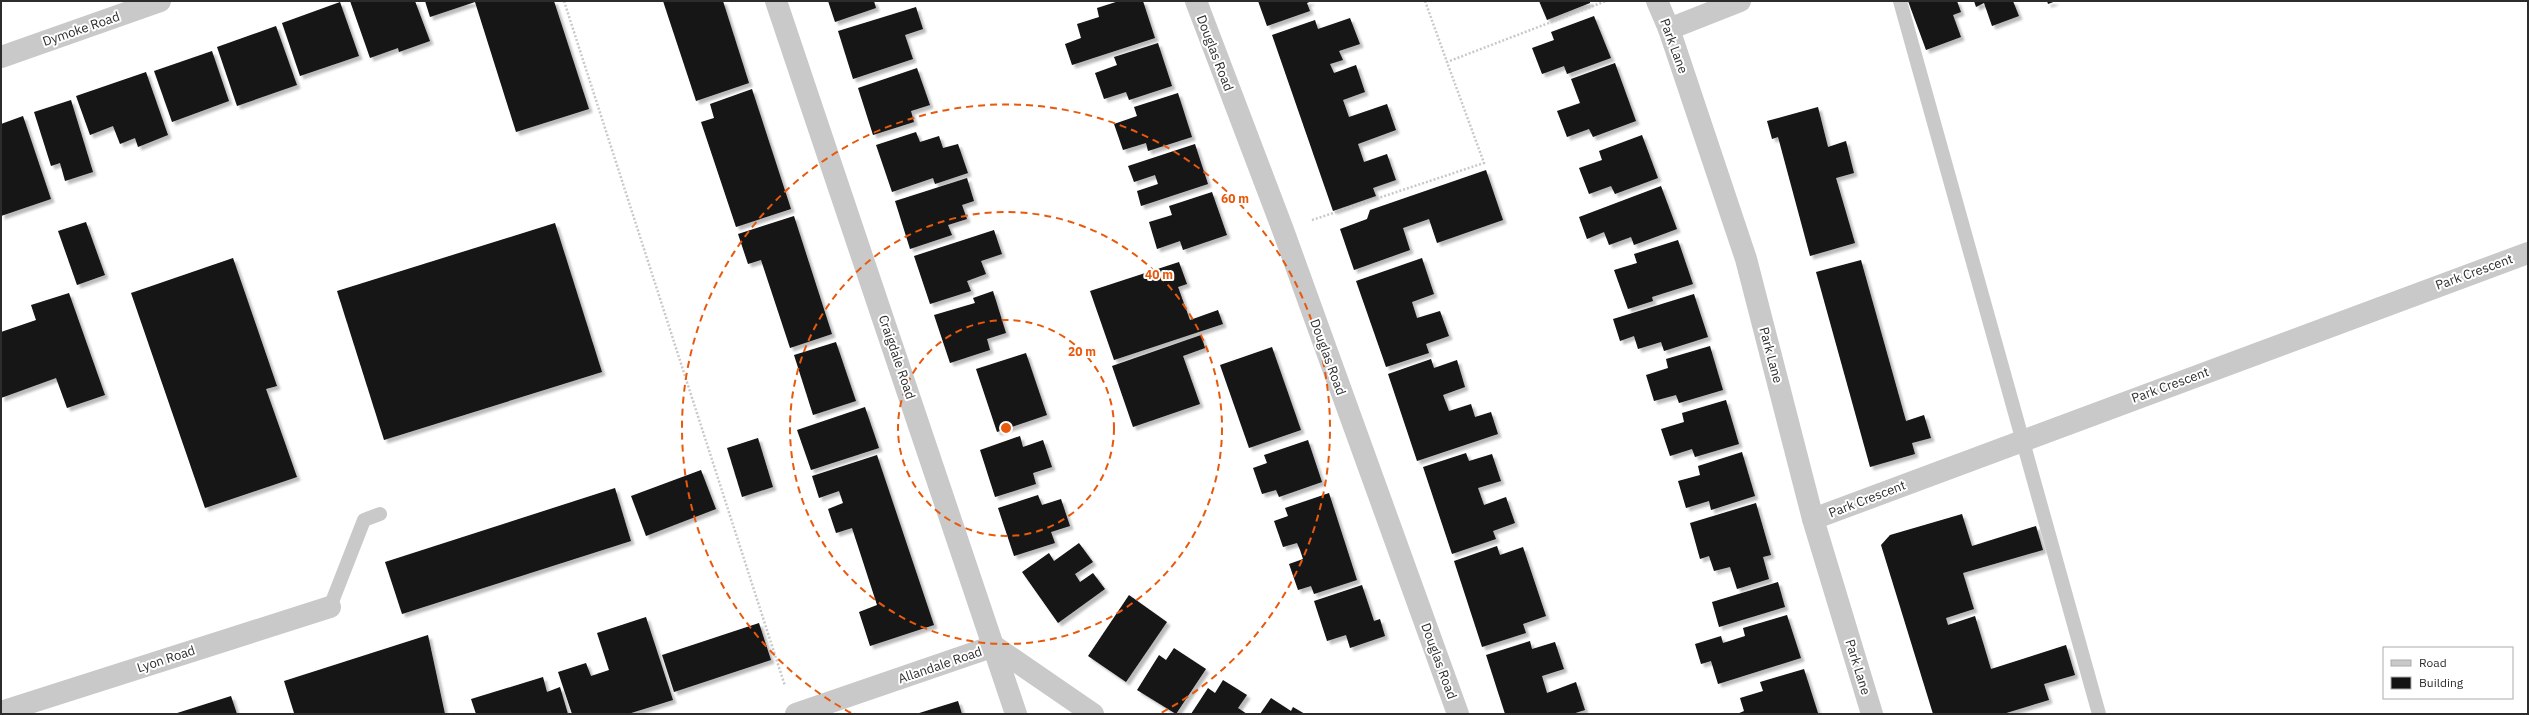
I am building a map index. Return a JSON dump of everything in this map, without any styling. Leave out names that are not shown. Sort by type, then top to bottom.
[{"type":"street","name":"Dymoke Road","points":[[1,57],[160,1]]},
{"type":"street","name":"Craigdale Road","points":[[776,1],[1016,714]]},
{"type":"street","name":"Douglas Road","points":[[1196,1],[1282,230],[1458,714]]},
{"type":"street","name":"Park Lane","points":[[1657,1],[1669,29],[1746,259],[1814,519],[1872,714]]},
{"type":"street","points":[[1669,29],[1740,1]]},
{"type":"street","name":"Park Crescent","points":[[1814,519],[2528,252]]},
{"type":"street","name":"Lyon Road","points":[[1,712],[330,607]]},
{"type":"street","name":"Allandale Road","points":[[796,714],[994,646],[1093,714]]},
{"type":"lane","points":[[1900,1],[2099,714]]},
{"type":"lane","points":[[330,607],[364,520],[380,514]]},
{"type":"path","points":[[564,1],[783,678],[796,714]]},
{"type":"path","points":[[1282,230],[1484,163],[1425,1]]},
{"type":"path","points":[[1447,62],[1606,1]]},
{"type":"building","points":[[350,1],[415,1],[430,41],[399,52],[398,48],[370,58]]},
{"type":"building","points":[[425,1],[554,1],[589,109],[516,132],[475,2],[430,17]]},
{"type":"building","points":[[663,1],[723,1],[749,83],[696,101]]},
{"type":"building","points":[[828,1],[874,1],[876,8],[835,22]]},
{"type":"building","points":[[1119,1],[1143,1],[1155,38],[1072,65],[1065,44],[1081,38],[1077,24],[1099,17],[1097,8]]},
{"type":"building","points":[[1258,1],[1312,1],[1307,3],[1310,11],[1267,26]]},
{"type":"building","points":[[1539,1],[1590,1],[1590,3],[1547,20]]},
{"type":"building","points":[[1908,1],[1957,1],[1961,12],[1953,15],[1961,37],[1926,50]]},
{"type":"building","points":[[1974,1],[2013,1],[2019,16],[1992,26],[1984,3],[1976,7]]},
{"type":"building","points":[[2047,1],[2056,1],[2048,4]]},
{"type":"building","points":[[340,2],[359,56],[300,76],[282,23]]},
{"type":"building","points":[[916,7],[923,29],[905,35],[913,59],[853,79],[838,31]]},
{"type":"building","points":[[1594,16],[1611,58],[1567,74],[1564,66],[1542,74],[1532,48],[1554,40],[1551,32]]},
{"type":"building","points":[[1350,18],[1360,44],[1339,51],[1343,60],[1330,64],[1334,73],[1356,65],[1365,92],[1343,100],[1349,117],[1387,104],[1396,130],[1358,144],[1364,162],[1387,154],[1396,180],[1373,188],[1376,196],[1333,211],[1272,35],[1315,20],[1318,29]]},
{"type":"building","points":[[276,26],[297,85],[237,106],[217,47]]},
{"type":"building","points":[[1158,43],[1172,86],[1129,100],[1126,92],[1104,99],[1095,73],[1117,65],[1114,57]]},
{"type":"building","points":[[212,51],[229,101],[172,122],[154,71]]},
{"type":"building","points":[[1615,63],[1636,121],[1593,137],[1589,129],[1567,137],[1557,111],[1580,103],[1571,79]]},
{"type":"building","points":[[917,68],[930,105],[911,111],[914,122],[873,135],[858,88]]},
{"type":"building","points":[[146,72],[168,135],[138,147],[135,138],[120,144],[113,126],[90,135],[76,96]]},
{"type":"building","points":[[752,89],[791,209],[736,227],[701,122],[714,118],[710,104]]},
{"type":"building","points":[[1178,93],[1192,137],[1148,151],[1146,143],[1123,150],[1114,124],[1137,116],[1134,107]]},
{"type":"building","points":[[71,100],[93,172],[65,181],[60,163],[51,166],[34,112]]},
{"type":"building","points":[[1818,107],[1828,147],[1846,141],[1854,173],[1836,178],[1855,243],[1810,256],[1778,137],[1772,139],[1767,121]]},
{"type":"building","points":[[23,116],[51,199],[1,216],[1,124]]},
{"type":"building","points":[[916,132],[920,142],[939,136],[943,148],[958,144],[968,173],[935,184],[933,178],[892,192],[876,145]]},
{"type":"building","points":[[1642,135],[1658,178],[1615,194],[1611,186],[1589,194],[1579,168],[1602,160],[1599,151]]},
{"type":"building","points":[[1195,144],[1208,184],[1141,206],[1137,191],[1158,184],[1155,175],[1134,182],[1128,166]]},
{"type":"building","points":[[1486,170],[1503,220],[1437,243],[1429,219],[1403,228],[1410,250],[1354,270],[1340,229],[1367,219],[1370,210]]},
{"type":"building","points":[[967,178],[974,201],[962,205],[967,219],[948,225],[952,235],[910,249],[895,201]]},
{"type":"building","points":[[1661,186],[1677,229],[1634,245],[1631,237],[1609,245],[1604,232],[1587,239],[1579,217]]},
{"type":"building","points":[[1212,192],[1227,235],[1183,250],[1180,241],[1157,249],[1149,222],[1172,215],[1169,206]]},
{"type":"building","points":[[794,216],[832,334],[790,348],[761,260],[748,264],[738,234]]},
{"type":"building","points":[[86,222],[105,275],[77,285],[58,231]]},
{"type":"building","points":[[555,223],[602,372],[384,440],[337,291]]},
{"type":"building","points":[[994,230],[1002,254],[981,261],[986,274],[967,281],[971,291],[930,304],[914,256]]},
{"type":"building","points":[[1678,240],[1693,284],[1652,297],[1653,301],[1628,309],[1614,270],[1637,263],[1634,254]]},
{"type":"building","points":[[233,258],[277,386],[266,389],[297,477],[205,508],[131,293]]},
{"type":"building","points":[[1422,258],[1434,294],[1412,302],[1417,318],[1440,311],[1449,336],[1426,344],[1429,353],[1386,367],[1356,281]]},
{"type":"building","points":[[1861,260],[1906,421],[1924,415],[1931,438],[1912,443],[1915,454],[1870,467],[1816,272]]},
{"type":"building","points":[[1179,262],[1187,284],[1178,287],[1190,320],[1218,310],[1223,324],[1114,360],[1090,291]]},
{"type":"building","points":[[993,291],[1006,333],[987,339],[990,350],[950,363],[934,315],[975,303],[973,298]]},
{"type":"building","points":[[69,293],[105,395],[67,408],[56,378],[1,398],[1,332],[36,320],[31,305]]},
{"type":"building","points":[[1694,294],[1708,337],[1664,351],[1661,342],[1638,349],[1634,336],[1620,341],[1613,319]]},
{"type":"building","points":[[1201,335],[1205,348],[1183,356],[1200,404],[1133,427],[1112,366]]},
{"type":"building","points":[[836,342],[856,401],[813,415],[794,355]]},
{"type":"building","points":[[1710,346],[1723,390],[1679,403],[1676,395],[1654,401],[1646,375],[1668,368],[1666,359]]},
{"type":"building","points":[[1272,347],[1301,430],[1249,448],[1220,365]]},
{"type":"building","points":[[1026,353],[1047,415],[997,432],[976,369]]},
{"type":"building","points":[[1431,359],[1434,368],[1457,360],[1465,387],[1443,395],[1449,411],[1471,404],[1475,417],[1491,412],[1498,434],[1417,461],[1388,374]]},
{"type":"building","points":[[1726,400],[1739,444],[1695,457],[1692,449],[1670,456],[1661,429],[1684,422],[1682,413]]},
{"type":"building","points":[[865,407],[879,448],[811,470],[797,430]]},
{"type":"building","points":[[1020,436],[1023,447],[1043,440],[1052,467],[1033,473],[1036,484],[995,497],[980,450]]},
{"type":"building","points":[[758,438],[773,487],[742,497],[727,448]]},
{"type":"building","points":[[1308,440],[1322,482],[1279,497],[1276,490],[1262,494],[1253,468],[1267,463],[1264,455]]},
{"type":"building","points":[[1742,452],[1755,496],[1711,510],[1709,501],[1686,508],[1678,481],[1700,475],[1698,466]]},
{"type":"building","points":[[1466,453],[1469,461],[1492,454],[1501,481],[1478,488],[1484,505],[1506,497],[1515,523],[1493,531],[1496,539],[1452,554],[1423,467]]},
{"type":"building","points":[[877,455],[934,625],[870,646],[859,612],[877,605],[852,528],[836,533],[828,509],[843,503],[839,491],[819,498],[812,476]]},
{"type":"building","points":[[701,470],[716,509],[646,536],[631,496]]},
{"type":"building","points":[[615,488],[631,541],[402,614],[385,562]]},
{"type":"building","points":[[1329,493],[1357,580],[1314,594],[1311,586],[1298,590],[1289,564],[1303,559],[1300,550],[1297,543],[1283,547],[1274,521],[1288,516],[1285,508]]},
{"type":"building","points":[[1038,495],[1042,505],[1061,499],[1070,526],[1051,532],[1055,543],[1014,556],[998,508]]},
{"type":"building","points":[[1756,503],[1771,555],[1763,557],[1769,579],[1737,589],[1730,567],[1714,571],[1709,556],[1700,559],[1690,523]]},
{"type":"building","points":[[1962,514],[1972,546],[2036,526],[2043,550],[1963,573],[1974,609],[1946,618],[1948,625],[1975,616],[1991,669],[2066,645],[2075,675],[2044,684],[2049,700],[2003,714],[1933,714],[1881,545],[1890,535]]},
{"type":"building","points":[[1079,543],[1093,562],[1075,574],[1080,582],[1093,573],[1105,589],[1058,623],[1022,572],[1049,553],[1054,561]]},
{"type":"building","points":[[1497,546],[1500,555],[1523,547],[1546,616],[1523,624],[1526,633],[1482,647],[1454,561]]},
{"type":"building","points":[[1778,582],[1785,607],[1719,627],[1712,602]]},
{"type":"building","points":[[1362,585],[1374,621],[1380,619],[1385,636],[1350,648],[1346,635],[1327,641],[1314,601]]},
{"type":"building","points":[[1129,595],[1167,622],[1126,682],[1088,656]]},
{"type":"building","points":[[1787,615],[1801,658],[1718,684],[1711,661],[1701,664],[1695,644],[1721,636],[1723,643],[1745,636],[1743,628]]},
{"type":"building","points":[[646,617],[673,700],[628,714],[572,714],[558,672],[586,663],[591,676],[609,670],[597,633]]},
{"type":"building","points":[[759,623],[771,660],[674,692],[662,655]]},
{"type":"building","points":[[428,635],[445,714],[290,714],[294,713],[284,681]]},
{"type":"building","points":[[1530,641],[1532,649],[1555,642],[1564,669],[1542,676],[1547,693],[1576,682],[1585,710],[1572,714],[1505,714],[1486,655]]},
{"type":"building","points":[[1174,648],[1206,669],[1176,714],[1137,690],[1159,655],[1166,660]]},
{"type":"building","points":[[1804,669],[1818,713],[1737,714],[1744,711],[1740,698],[1763,691],[1760,682]]},
{"type":"building","points":[[543,677],[547,692],[560,687],[568,714],[476,714],[471,699]]},
{"type":"building","points":[[1223,680],[1247,695],[1238,708],[1247,714],[1191,714],[1208,688],[1215,693]]},
{"type":"building","points":[[231,696],[237,714],[174,714]]},
{"type":"building","points":[[1271,698],[1291,711],[1293,707],[1305,714],[1260,714]]},
{"type":"building","points":[[958,701],[962,714],[916,714]]}]
